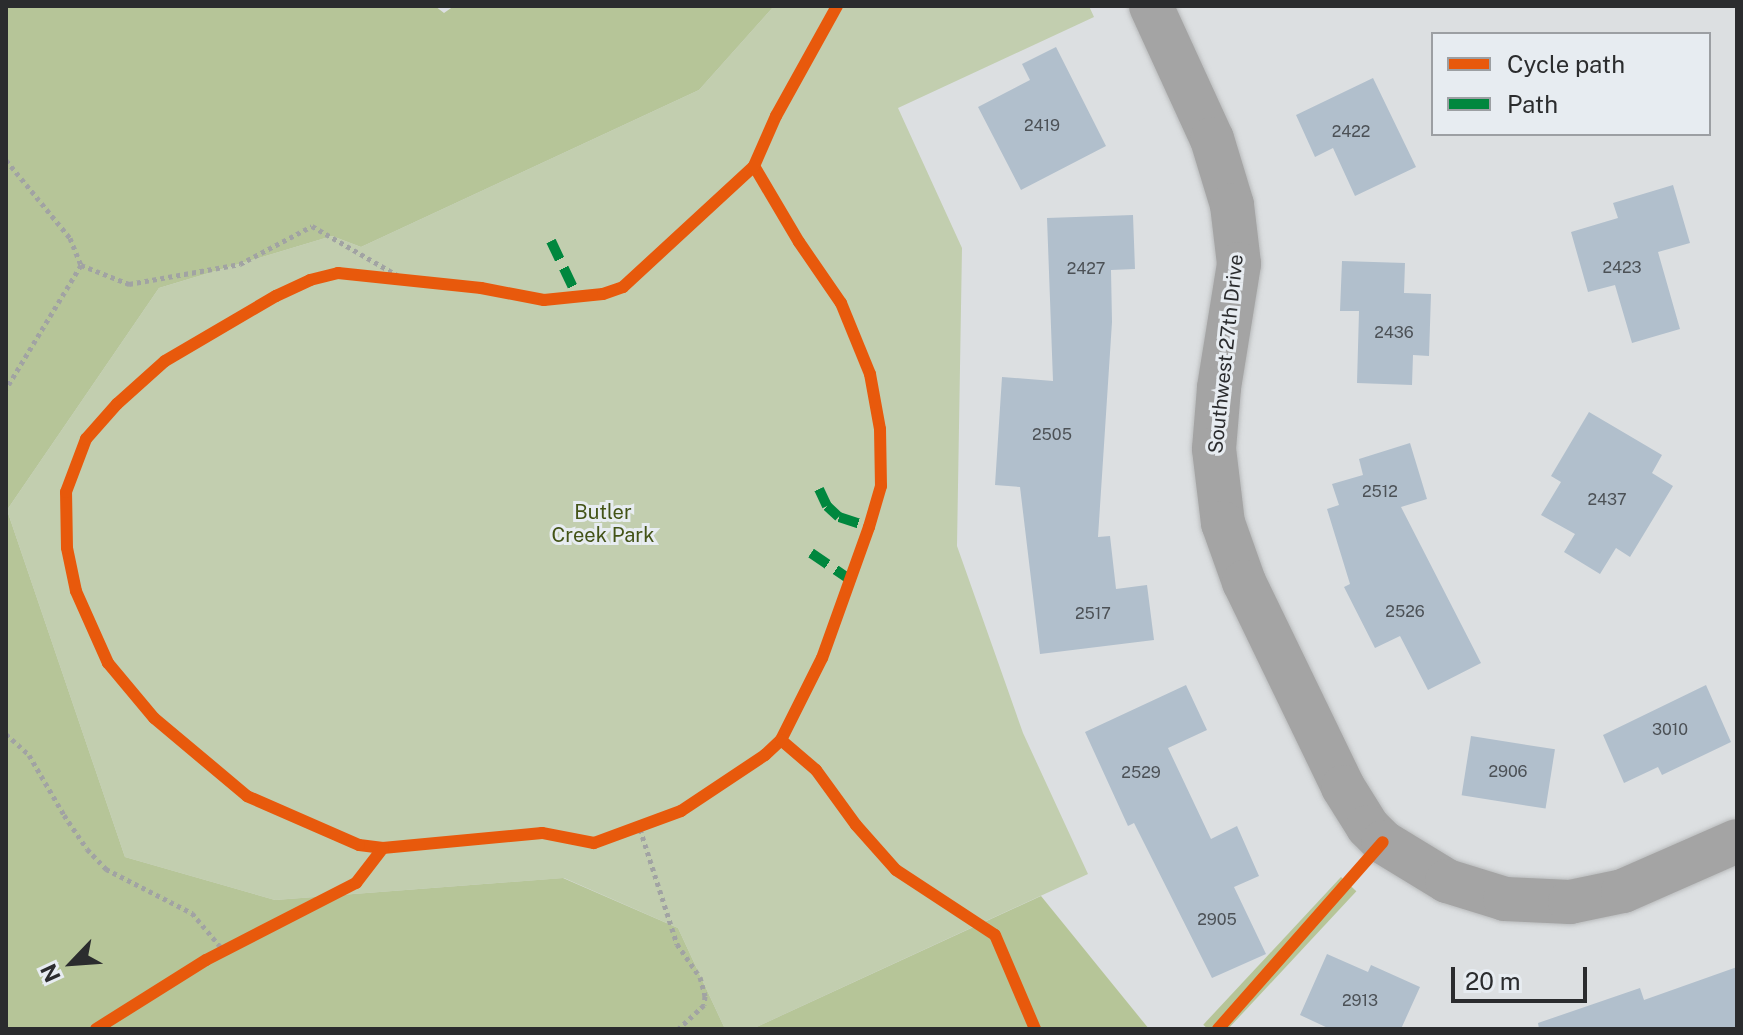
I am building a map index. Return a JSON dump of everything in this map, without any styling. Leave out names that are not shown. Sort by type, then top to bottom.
[{"type":"street","name":"Southwest 27th Drive","points":[[1151,6],[1212,139],[1232,205],[1239,264],[1219,388],[1214,449],[1223,523],[1244,582],[1343,787],[1368,827],[1383,842],[1447,881],[1505,899],[1570,902],[1623,891],[1737,841]]},
{"type":"path","points":[[6,160],[70,238],[81,265],[129,284],[240,264],[312,226],[402,278]]},
{"type":"path","points":[[6,389],[81,265]]},
{"type":"path","points":[[6,734],[29,755],[87,849],[106,869],[192,913],[224,951]]},
{"type":"path","points":[[640,829],[677,944],[700,977],[705,996],[704,1005],[678,1029]]},
{"type":"green space","points":[[6,6],[435,6],[444,13],[454,6],[774,6],[699,90],[361,247],[332,236],[159,288],[7,510],[125,857],[275,900],[563,878],[678,928],[725,1029],[6,1029]]},
{"type":"green space","name":"Butler Creek Park","points":[[774,6],[1089,6],[1094,17],[898,108],[962,248],[957,546],[1023,733],[1088,874],[752,1029],[725,1029],[678,928],[564,878],[275,900],[125,857],[7,510],[159,288],[332,236],[361,247],[699,90]]},
{"type":"green space","points":[[1341,877],[1356,891],[1228,1029],[1208,1029],[1203,1025]]},
{"type":"green space","points":[[1041,896],[1149,1029],[752,1029]]},
{"type":"building","points":[[1056,47],[1106,146],[1021,190],[978,107],[1030,80],[1022,64]]},
{"type":"building","points":[[1373,78],[1416,167],[1355,196],[1333,148],[1315,157],[1296,115]]},
{"type":"building","points":[[1673,185],[1690,243],[1658,252],[1680,329],[1632,343],[1615,285],[1588,292],[1571,232],[1618,218],[1613,203]]},
{"type":"building","points":[[1133,215],[1135,269],[1111,270],[1112,322],[1098,537],[1110,536],[1116,589],[1147,585],[1154,640],[1040,654],[1020,487],[995,485],[1002,377],[1053,381],[1047,218]]},
{"type":"building","points":[[1342,261],[1405,263],[1404,293],[1431,294],[1429,356],[1413,355],[1412,385],[1357,383],[1359,311],[1340,311]]},
{"type":"building","points":[[1589,412],[1662,455],[1652,473],[1673,486],[1630,557],[1616,548],[1600,574],[1564,552],[1575,534],[1541,515],[1561,482],[1551,476]]},
{"type":"building","points":[[1410,443],[1427,499],[1401,507],[1481,663],[1428,690],[1400,636],[1375,648],[1344,587],[1350,584],[1327,509],[1339,505],[1332,484],[1363,475],[1359,459]]},
{"type":"building","points":[[1186,685],[1207,730],[1168,748],[1211,839],[1237,826],[1259,876],[1234,887],[1266,954],[1212,978],[1134,823],[1128,826],[1085,732]]},
{"type":"building","points":[[1706,685],[1731,742],[1662,775],[1658,767],[1624,783],[1603,735]]},
{"type":"building","points":[[1471,736],[1555,749],[1546,809],[1462,795]]},
{"type":"building","points":[[1327,954],[1368,972],[1371,965],[1420,987],[1401,1029],[1330,1029],[1300,1015]]},
{"type":"building","points":[[1737,967],[1737,1029],[1539,1029],[1538,1023],[1640,988],[1644,1000]]},
{"type":"marked path","points":[[551,241],[578,298]]},
{"type":"marked path","points":[[819,489],[827,506],[839,517],[869,527]]},
{"type":"marked path","points":[[811,553],[849,579]]},
{"type":"cycle path","points":[[754,166],[776,116],[837,6]]},
{"type":"cycle path","points":[[754,166],[799,242],[841,303],[870,374],[880,429],[881,486],[869,527],[822,658],[781,740],[765,755],[681,811],[594,843],[542,833],[383,848],[359,845],[247,796],[154,718],[108,663],[76,591],[67,548],[66,492],[86,439],[117,404],[165,361],[276,296],[310,280],[338,273],[481,288],[544,300],[603,294],[623,287],[754,166]]},
{"type":"cycle path","points":[[781,740],[816,770],[856,825],[896,870],[995,935],[1035,1029]]},
{"type":"cycle path","points":[[1218,1029],[1383,842]]},
{"type":"cycle path","points":[[96,1029],[206,960],[356,883],[383,848]]}]
